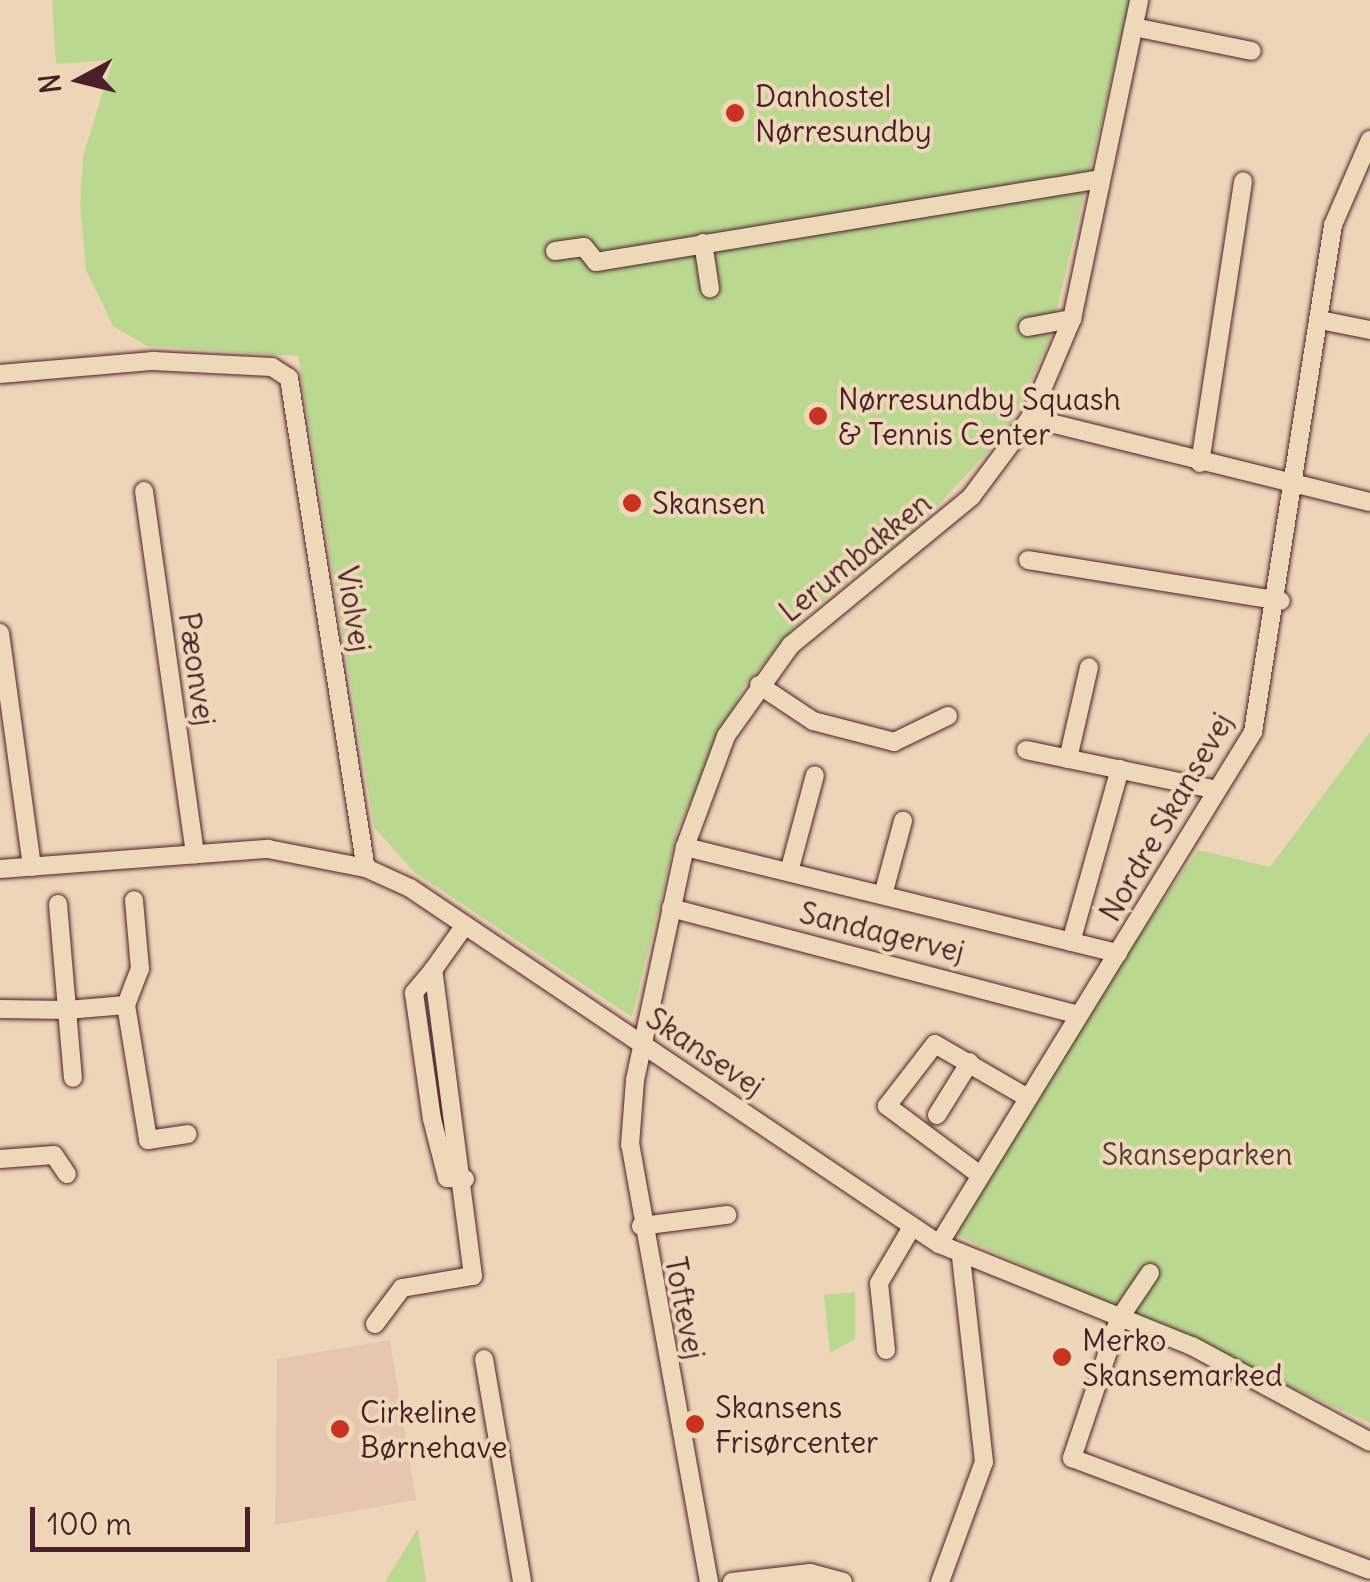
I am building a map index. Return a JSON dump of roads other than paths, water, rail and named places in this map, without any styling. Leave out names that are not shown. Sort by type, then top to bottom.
[{"type":"street","name":"Lerumbakken","points":[[643,1044],[685,847],[726,736],[759,685],[828,608],[971,497],[1030,418],[1072,320],[1139,0]]},
{"type":"street","points":[[1134,27],[1252,51]]},
{"type":"street","name":"Nordre Skansevej","points":[[938,1244],[1253,732],[1281,601],[1334,225],[1370,140]]},
{"type":"street","points":[[554,251],[584,247],[596,262],[1101,179]]},
{"type":"street","points":[[1200,464],[1243,181]]},
{"type":"street","points":[[704,243],[710,288]]},
{"type":"street","points":[[1028,326],[1072,320]]},
{"type":"street","points":[[1320,320],[1370,330]]},
{"type":"street","name":"Violvej","points":[[0,374],[153,361],[272,367],[288,378],[366,868]]},
{"type":"street","points":[[1030,418],[1200,464],[1370,502]]},
{"type":"street","name":"Pæonvej","points":[[144,492],[195,854]]},
{"type":"street","points":[[1028,560],[1281,601]]},
{"type":"street","points":[[0,632],[32,867]]},
{"type":"street","points":[[1068,759],[1088,667]]},
{"type":"street","points":[[759,685],[813,721],[894,742],[948,716]]},
{"type":"street","points":[[1026,750],[1218,790]]},
{"type":"street","points":[[1070,942],[1120,769]]},
{"type":"street","points":[[789,872],[815,775]]},
{"type":"street","points":[[883,895],[903,821]]},
{"type":"street","points":[[685,847],[1118,954]]},
{"type":"street","name":"Skansevej","points":[[0,869],[268,848],[366,868],[465,925],[938,1244],[1192,1346],[1370,1442]]},
{"type":"street","points":[[134,900],[140,970],[126,1005],[148,1140],[188,1134]]},
{"type":"street","points":[[58,904],[73,1078]]},
{"type":"street","name":"Sandagervej","points":[[671,908],[1078,1014]]},
{"type":"street","points":[[375,1324],[402,1288],[472,1276],[465,1179],[433,970],[465,925]]},
{"type":"street","points":[[0,1009],[67,1010],[126,1005]]},
{"type":"street","name":"Toftevej","points":[[643,1044],[630,1114],[641,1226],[709,1582]]},
{"type":"street","points":[[980,1174],[887,1106],[925,1049],[945,1046],[1026,1096]]},
{"type":"street","points":[[937,1115],[970,1062]]},
{"type":"street","points":[[0,1159],[54,1156],[66,1174]]},
{"type":"street","points":[[641,1226],[726,1215]]},
{"type":"street","points":[[886,1350],[878,1284],[912,1226]]},
{"type":"street","points":[[940,1582],[984,1462],[960,1256]]},
{"type":"street","points":[[1150,1273],[1119,1319],[1072,1458],[1370,1570]]},
{"type":"street","points":[[484,1359],[522,1582]]},
{"type":"street","points":[[732,1582],[810,1573],[843,1582]]},
{"type":"place","name":"Danhostel Nørresundby","points":[[735,113]]},
{"type":"place","name":"Nørresundby Squash & Tennis Center","points":[[818,416]]},
{"type":"place","name":"Skansen","points":[[632,503]]},
{"type":"place","name":"Merko Skansemarked","points":[[1062,1357]]},
{"type":"place","name":"Skansens Frisørcenter","points":[[695,1424]]},
{"type":"place","name":"Cirkeline Børnehave","points":[[340,1429]]},
{"type":"park label","name":"Skanseparken","points":[[1197,1154]]}]
